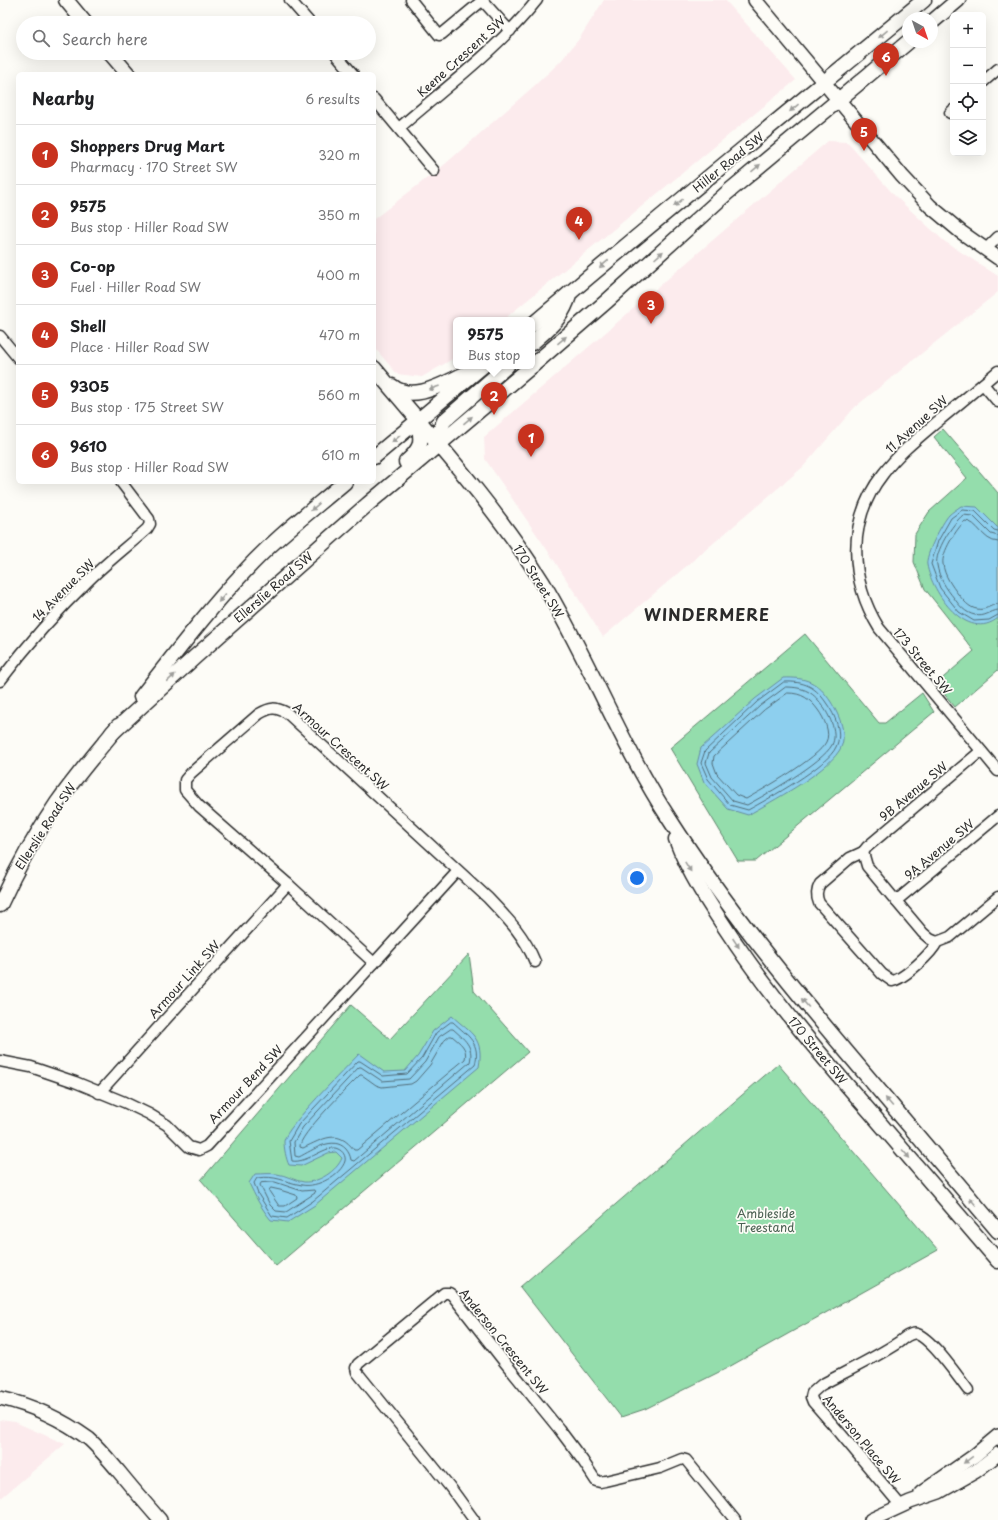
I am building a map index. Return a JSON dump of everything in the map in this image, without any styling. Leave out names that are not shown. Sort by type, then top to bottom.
[{"type":"main road","points":[[66,0],[79,16]]},
{"type":"main road","name":"Hiller Road SW","points":[[535,322],[924,0]]},
{"type":"main road","points":[[938,17],[958,0]]},
{"type":"main road","name":"Hiller Road SW","points":[[535,363],[607,302],[728,192],[902,47]]},
{"type":"main road","points":[[116,60],[126,72]]},
{"type":"main road","points":[[535,341],[551,327],[562,314],[566,307],[570,293]]},
{"type":"main road","points":[[385,380],[399,391],[410,393],[425,391],[476,369]]},
{"type":"main road","points":[[376,455],[479,369]]},
{"type":"main road","points":[[438,445],[438,437],[444,421],[503,369]]},
{"type":"main road","name":"Hiller Road SW","points":[[438,445],[528,369]]},
{"type":"main road","name":"170 Street SW","points":[[376,370],[503,524],[543,585],[577,645],[634,756],[669,818],[713,883],[790,985],[998,1231]]},
{"type":"main road","points":[[281,581],[298,556],[416,453],[421,444],[418,420]]},
{"type":"main road","name":"Ellerslie Road SW","points":[[112,734],[196,656],[368,504],[438,445]]},
{"type":"main road","name":"Ellerslie Road SW","points":[[0,905],[12,878],[56,804],[85,765],[112,734],[188,638],[245,571],[278,539],[343,484]]},
{"type":"main road","name":"170 Street SW","points":[[669,818],[684,861],[723,924],[756,971],[822,1056],[998,1261]]},
{"type":"street","points":[[290,0],[304,16]]},
{"type":"street","points":[[411,0],[439,35],[482,0],[510,31]]},
{"type":"street","name":"Keene Crescent SW","points":[[398,128],[510,31],[537,0]]},
{"type":"street","points":[[755,0],[902,176],[930,206],[961,232],[998,258]]},
{"type":"street","points":[[341,60],[351,72]]},
{"type":"street","points":[[986,79],[998,69]]},
{"type":"street","points":[[376,101],[434,171]]},
{"type":"street","points":[[986,249],[998,237]]},
{"type":"street","points":[[0,336],[16,356]]},
{"type":"street","name":"11 Avenue SW","points":[[855,554],[857,536],[865,506],[882,475],[913,442],[998,371]]},
{"type":"street","points":[[983,384],[998,402]]},
{"type":"street","name":"14 Avenue SW","points":[[0,681],[19,656],[90,578],[147,529],[150,524],[149,519],[122,484]]},
{"type":"street","name":"173 Street SW","points":[[855,554],[861,591],[868,610],[878,628],[998,771]]},
{"type":"street","name":"Armour Crescent SW","points":[[374,963],[288,884],[199,806],[185,790],[185,780],[191,773],[259,714],[268,709],[276,708],[287,713],[488,898],[517,929],[528,946],[535,962]]},
{"type":"street","name":"9B Avenue SW","points":[[937,942],[934,948],[904,975],[897,980],[892,981],[882,974],[819,903],[816,896],[817,890],[820,884],[850,858],[863,852],[981,751]]},
{"type":"street","name":"9A Avenue SW","points":[[896,901],[998,816]]},
{"type":"street","points":[[863,852],[867,866],[923,933],[930,939],[937,942],[950,937],[998,897]]},
{"type":"street","name":"Armour Bend SW","points":[[0,1061],[31,1067],[75,1082],[149,1114],[167,1125],[189,1147],[199,1150],[207,1146],[458,871]]},
{"type":"street","name":"Armour Link SW","points":[[99,1092],[288,884]]},
{"type":"street","name":"Anderson Crescent SW","points":[[474,1520],[450,1487],[357,1372],[356,1368],[358,1364],[444,1293],[449,1293],[452,1295],[559,1429],[596,1481],[605,1481],[660,1468],[682,1459],[686,1460],[735,1520]]},
{"type":"street","name":"Anderson Place SW","points":[[905,1504],[813,1402],[811,1397],[812,1393],[821,1385],[892,1347],[908,1335],[916,1333],[923,1336],[968,1390]]},
{"type":"street","points":[[0,1398],[20,1403],[61,1422],[89,1440],[106,1457],[160,1520]]},
{"type":"street","points":[[905,1504],[974,1456],[998,1436]]},
{"type":"street","points":[[870,1520],[905,1504],[939,1492],[998,1454]]},
{"type":"shaded area","points":[[604,0],[725,0],[796,80],[507,317],[453,317],[453,359],[422,377],[397,374],[376,349],[376,217],[444,165],[534,86],[560,62],[579,39]]},
{"type":"shaded area","points":[[828,141],[847,142],[895,196],[944,241],[998,276],[998,292],[855,407],[803,467],[603,637],[550,554],[485,459],[484,437]]},
{"type":"shaded area","points":[[0,1420],[15,1422],[65,1444],[0,1499]]},
{"type":"green space","points":[[943,429],[998,493],[998,670],[955,707],[936,684],[974,651],[925,589],[914,562],[915,534],[929,512],[967,478],[934,437]]},
{"type":"green space","points":[[805,634],[879,723],[885,723],[922,693],[934,712],[756,861],[738,861],[670,748]]},
{"type":"green space","points":[[469,954],[474,991],[528,1052],[276,1266],[201,1180],[351,1005],[390,1039]]},
{"type":"green space","name":"Ambleside Treestand","points":[[778,1064],[938,1250],[727,1368],[645,1409],[621,1417],[520,1287]]},
{"type":"water","points":[[961,506],[977,507],[998,528],[998,618],[986,624],[975,624],[963,620],[943,601],[930,576],[927,565],[931,547],[942,525],[949,515]]},
{"type":"water","points":[[783,678],[811,682],[826,695],[840,719],[843,732],[842,745],[832,760],[810,778],[748,815],[728,809],[704,782],[697,764],[701,748],[755,699]]},
{"type":"water","points":[[452,1016],[475,1037],[480,1049],[479,1067],[315,1205],[288,1222],[271,1220],[258,1202],[249,1183],[255,1174],[277,1174],[304,1182],[309,1182],[321,1178],[331,1172],[340,1163],[342,1158],[336,1152],[328,1153],[301,1166],[289,1165],[285,1153],[284,1141],[287,1134],[305,1111],[359,1054],[384,1072],[405,1071],[418,1056],[433,1031]]},
{"type":"place","name":"9610","points":[[886,76]]},
{"type":"place","name":"9305","points":[[864,151]]},
{"type":"place","name":"Shell","points":[[579,240]]},
{"type":"place","name":"Co-op","points":[[651,324]]},
{"type":"place","name":"9575","points":[[494,415]]},
{"type":"place","name":"Shoppers Drug Mart","points":[[531,457]]},
{"type":"district","name":"WINDERMERE","points":[[707,614]]}]
